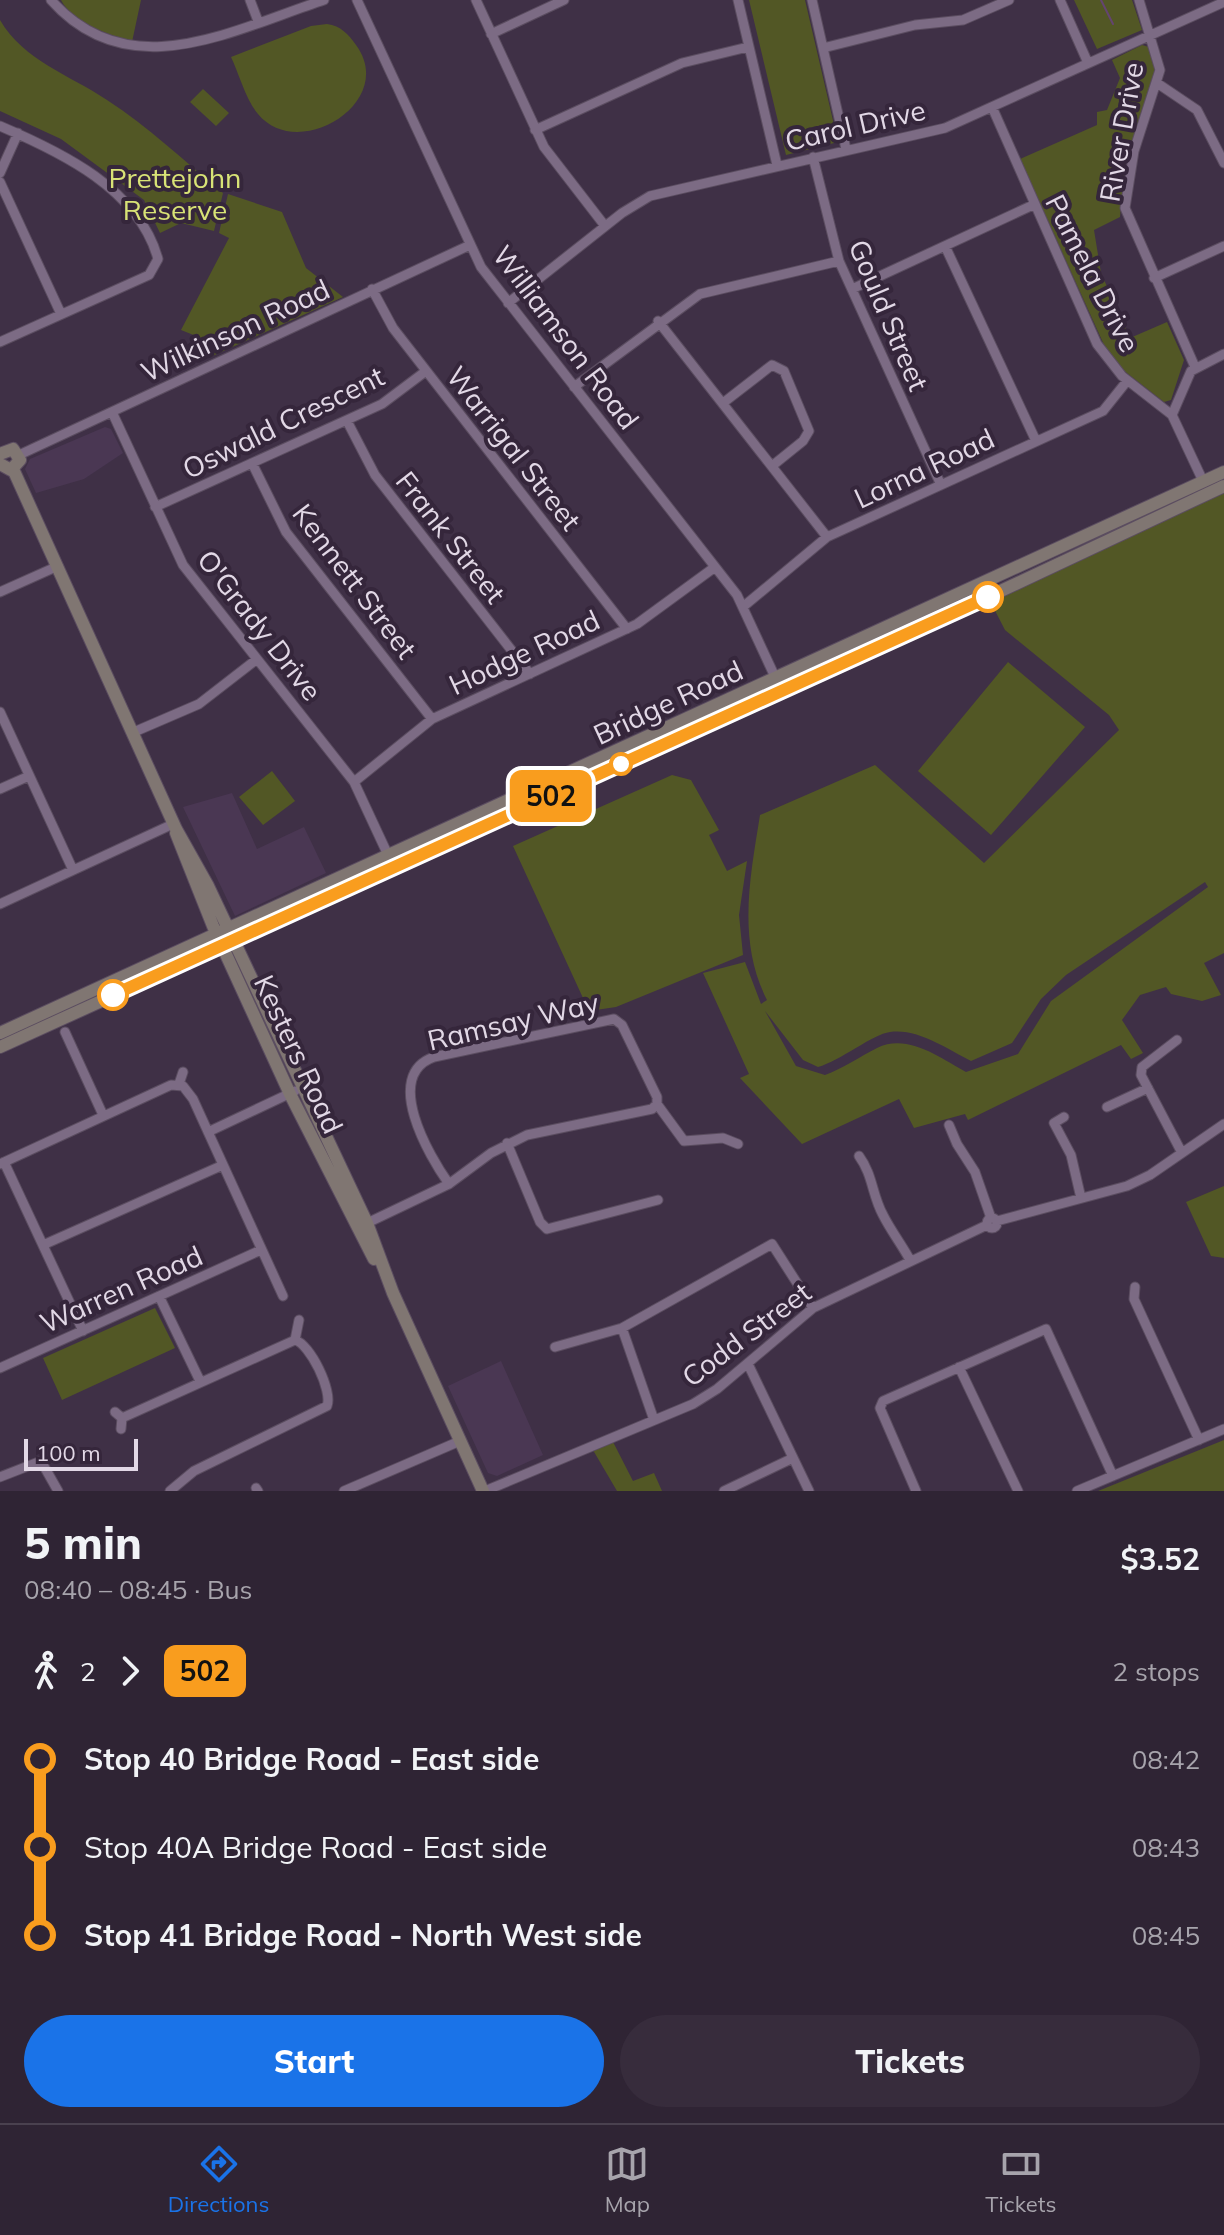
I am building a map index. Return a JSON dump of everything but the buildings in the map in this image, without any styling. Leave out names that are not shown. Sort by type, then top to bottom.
[{"type":"main road","points":[[0,464],[6,469],[13,469],[19,464],[19,455],[13,449],[1,449]]},
{"type":"main road","name":"Kesters Road","points":[[13,469],[225,938],[302,1087],[361,1225],[484,1491]]},
{"type":"main road","name":"Bridge Road","points":[[0,1047],[203,955],[225,938],[388,855],[660,739],[782,692],[895,640],[1206,487],[1224,472]]},
{"type":"main road","name":"Bridge Road","points":[[0,1033],[394,868],[776,679],[1206,487],[1224,486]]},
{"type":"main road","points":[[889,627],[895,640]]},
{"type":"main road","points":[[776,679],[782,692]]},
{"type":"main road","points":[[388,855],[394,868]]},
{"type":"main road","name":"Kesters Road","points":[[225,938],[232,968],[290,1094],[361,1225]]},
{"type":"main road","points":[[203,955],[232,968]]},
{"type":"street","points":[[51,0],[83,30],[136,49],[182,44],[324,0]]},
{"type":"street","points":[[250,0],[258,21]]},
{"type":"street","name":"Williamson Road","points":[[357,0],[470,245],[508,303],[744,606],[776,679]]},
{"type":"street","points":[[476,0],[549,155],[605,226]]},
{"type":"street","points":[[491,34],[564,0]]},
{"type":"street","points":[[738,0],[777,165]]},
{"type":"street","points":[[812,0],[846,149]]},
{"type":"street","points":[[823,48],[915,25],[963,20],[1009,0]]},
{"type":"street","points":[[1060,0],[1088,63]]},
{"type":"street","name":"River Drive","points":[[1139,0],[1160,64],[1157,83],[1134,151],[1125,208],[1195,367]]},
{"type":"street","name":"Carol Drive","points":[[508,303],[605,226],[650,196],[945,128],[1224,2]]},
{"type":"street","points":[[535,130],[676,66],[748,47]]},
{"type":"street","points":[[1157,83],[1197,110],[1224,163]]},
{"type":"street","name":"Pamela Drive","points":[[992,107],[1097,344],[1127,381],[1172,415],[1206,487]]},
{"type":"street","points":[[0,126],[61,154],[135,210],[158,255],[157,266],[149,275],[0,342]]},
{"type":"street","points":[[0,173],[18,133]]},
{"type":"street","name":"Gould Street","points":[[813,157],[839,261],[941,485]]},
{"type":"street","points":[[0,182],[61,314]]},
{"type":"street","points":[[852,289],[1033,205]]},
{"type":"street","name":"Wilkinson Road","points":[[19,455],[470,245]]},
{"type":"street","points":[[945,246],[1036,441]]},
{"type":"street","points":[[1154,278],[1224,246]]},
{"type":"street","points":[[574,387],[658,321],[706,292],[839,261]]},
{"type":"street","name":"Warrigal Street","points":[[372,289],[388,322],[627,629]]},
{"type":"street","points":[[658,321],[827,537]]},
{"type":"street","points":[[1172,415],[1195,367],[1224,354]]},
{"type":"street","points":[[723,403],[772,365],[784,371],[809,431],[803,441],[772,466]]},
{"type":"street","name":"Oswald Crescent","points":[[155,507],[347,421],[388,400],[426,371]]},
{"type":"street","name":"Lorna Road","points":[[744,606],[827,537],[1103,411],[1127,381]]},
{"type":"street","name":"O'Grady Drive","points":[[112,412],[188,572],[354,782],[388,855]]},
{"type":"street","name":"Frank Street","points":[[347,421],[375,475],[530,674]]},
{"type":"street","name":"Kennett Street","points":[[252,463],[286,532],[432,719]]},
{"type":"street","points":[[0,592],[58,566]]},
{"type":"street","name":"Hodge Road","points":[[354,782],[432,719],[627,629],[715,567]]},
{"type":"street","points":[[134,732],[199,704],[257,659]]},
{"type":"street","points":[[0,712],[73,870]]},
{"type":"street","points":[[0,789],[29,776]]},
{"type":"street","points":[[0,904],[174,826]]},
{"type":"street","name":"Ramsay Way","points":[[449,1184],[410,1100],[411,1079],[426,1060],[614,1019],[622,1025],[655,1090],[657,1104]]},
{"type":"street","points":[[65,1032],[103,1115]]},
{"type":"street","points":[[1177,1040],[1142,1067],[1141,1075],[1182,1153]]},
{"type":"street","points":[[83,1331],[2,1163],[103,1115],[179,1084],[183,1072]]},
{"type":"street","points":[[179,1084],[188,1091],[283,1296]]},
{"type":"street","points":[[208,1132],[302,1087]]},
{"type":"street","points":[[1107,1107],[1148,1088]]},
{"type":"street","points":[[361,1225],[449,1184],[507,1143],[527,1135],[642,1112],[657,1104],[684,1141],[723,1138],[738,1144]]},
{"type":"street","points":[[1064,1117],[1054,1123],[1071,1155],[1081,1198]]},
{"type":"street","name":"Codd Street","points":[[484,1491],[693,1404],[748,1364],[813,1308],[992,1221],[1127,1186],[1224,1124]]},
{"type":"street","points":[[949,1125],[975,1172],[992,1221]]},
{"type":"street","points":[[507,1143],[540,1222],[547,1229],[658,1200]]},
{"type":"street","points":[[859,1156],[872,1174],[883,1215],[910,1260]]},
{"type":"street","points":[[43,1245],[223,1165]]},
{"type":"street","points":[[555,1347],[622,1328],[772,1244],[813,1308]]},
{"type":"street","name":"Warren Road","points":[[1,1364],[83,1331],[261,1250]]},
{"type":"street","points":[[1135,1287],[1134,1299],[1199,1440]]},
{"type":"street","points":[[159,1296],[200,1381]]},
{"type":"street","points":[[295,1340],[299,1320]]},
{"type":"street","points":[[622,1328],[654,1420]]},
{"type":"street","points":[[916,1491],[880,1408],[883,1401],[1046,1329],[1113,1476]]},
{"type":"street","points":[[121,1429],[118,1415],[295,1340]]},
{"type":"street","points":[[170,1491],[194,1471],[327,1406],[329,1395],[307,1347],[295,1340]]},
{"type":"street","points":[[748,1364],[809,1491]]},
{"type":"street","points":[[959,1367],[1018,1491]]},
{"type":"street","points":[[1077,1491],[1224,1429]]},
{"type":"street","points":[[344,1491],[460,1441]]},
{"type":"street","points":[[724,1491],[793,1458]]},
{"type":"street","points":[[0,1477],[41,1461],[58,1491]]},
{"type":"shaded area","points":[[105,427],[111,429],[123,453],[84,479],[36,493],[25,469],[30,459]]},
{"type":"shaded area","points":[[232,793],[257,849],[304,827],[326,873],[235,916],[183,807]]},
{"type":"shaded area","points":[[501,1361],[543,1455],[497,1476],[488,1473],[448,1386]]},
{"type":"green space","points":[[61,0],[141,0],[132,42],[82,21]]},
{"type":"green space","points":[[749,0],[805,0],[838,142],[786,155]]},
{"type":"green space","points":[[1074,0],[1132,0],[1142,30],[1097,49]]},
{"type":"green space","name":"Prettejohn Reserve","points":[[0,20],[35,57],[122,110],[223,193],[214,231],[181,223],[160,233],[144,200],[61,139],[0,111]]},
{"type":"green space","points":[[327,24],[344,31],[356,45],[365,66],[364,87],[354,105],[338,119],[318,129],[296,132],[275,127],[254,108],[231,57],[311,26]]},
{"type":"green space","points":[[1142,45],[1149,47],[1156,71],[1125,162],[1120,217],[1094,230],[1101,273],[1130,338],[1167,322],[1184,360],[1171,400],[1164,402],[1123,370],[1105,347],[1020,159],[1097,125],[1097,112],[1107,110],[1120,78],[1112,60]]},
{"type":"green space","points":[[203,89],[229,113],[216,126],[190,102]]},
{"type":"green space","points":[[228,194],[282,212],[306,268],[343,297],[208,358],[196,336],[181,330],[229,238],[219,233]]},
{"type":"green space","points":[[1224,488],[1224,953],[1204,963],[1221,995],[1202,1001],[1171,994],[1166,987],[1140,995],[1122,1020],[1143,1053],[1131,1059],[1121,1045],[968,1120],[965,1114],[914,1128],[899,1099],[802,1144],[740,1078],[749,1074],[703,973],[745,962],[761,1004],[767,1000],[752,955],[748,909],[760,815],[875,765],[984,863],[1119,730],[1109,715],[1005,630],[988,597]],"holes":[[[1205,882],[1208,887],[1051,1001],[1018,1054],[966,1072],[935,1054],[900,1043],[877,1048],[825,1075],[796,1066],[765,1011],[803,1060],[818,1067],[890,1032],[922,1036],[971,1061],[1012,1043],[1041,999],[1066,975]]]},
{"type":"green space","points":[[1008,662],[1085,727],[991,835],[918,771]]},
{"type":"green space","points":[[272,771],[295,801],[263,825],[239,797]]},
{"type":"green space","points":[[672,775],[691,780],[719,830],[709,835],[727,871],[747,861],[739,915],[743,955],[616,1007],[589,1011],[513,846]]},
{"type":"green space","points":[[1224,1186],[1224,1258],[1211,1256],[1186,1202]]},
{"type":"green space","points":[[155,1308],[175,1348],[62,1400],[43,1358]]},
{"type":"green space","points":[[611,1438],[633,1481],[654,1473],[662,1491],[617,1491],[590,1445]]},
{"type":"green space","points":[[1224,1440],[1224,1491],[1098,1491]]},
{"type":"waterway","points":[[1101,0],[1113,24]]},
{"type":"bus line","name":"502","points":[[113,995],[988,597]]}]
